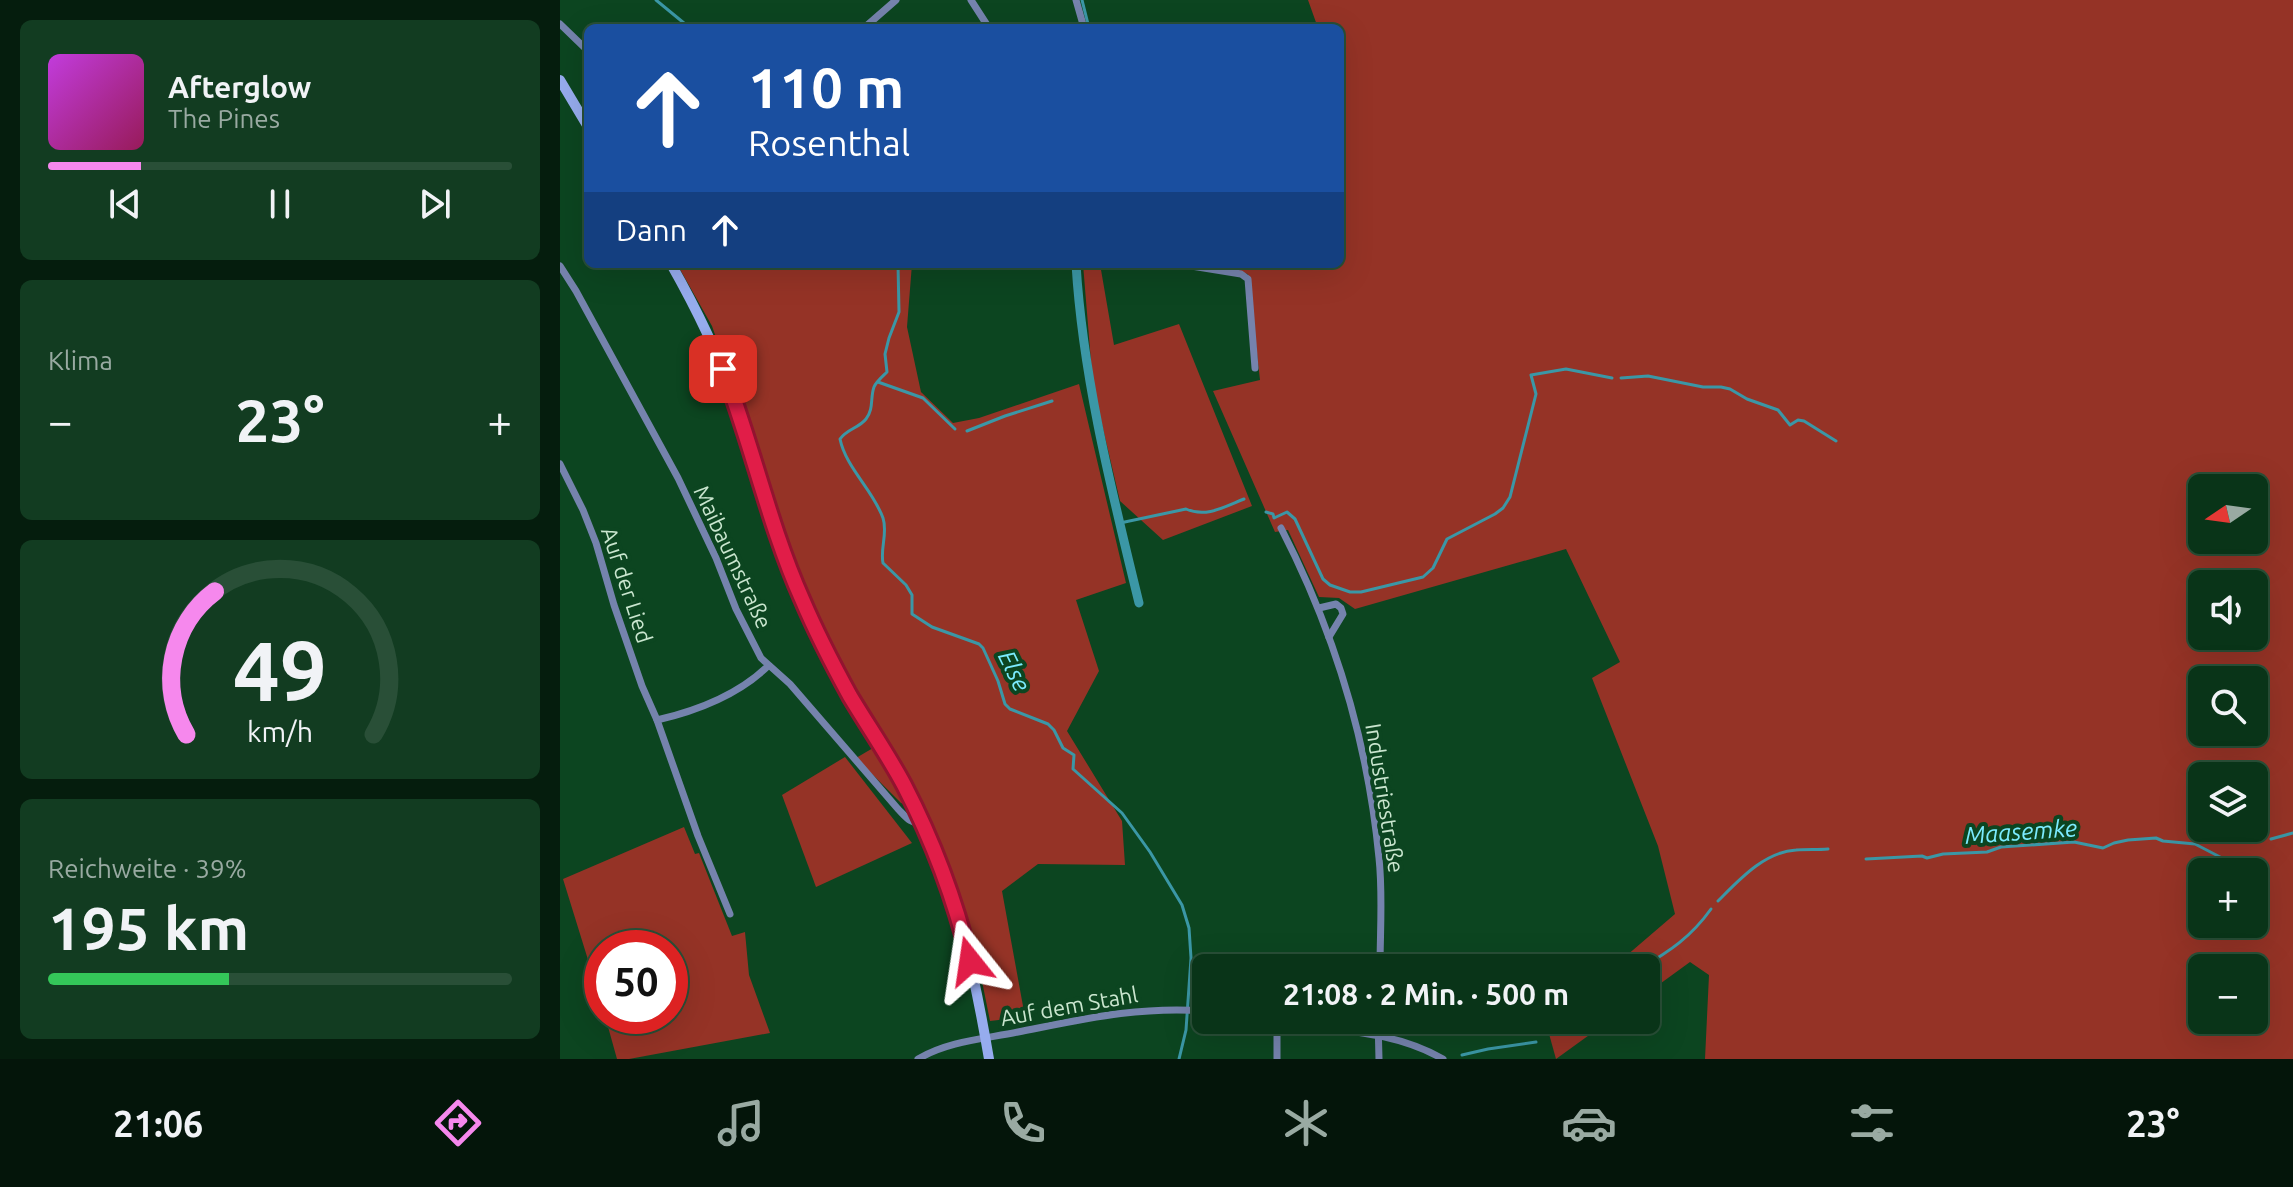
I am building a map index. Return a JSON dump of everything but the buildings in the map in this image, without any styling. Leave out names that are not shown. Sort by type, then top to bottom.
[{"type":"main road","points":[[560,80],[584,120]]},
{"type":"main road","points":[[673,268],[711,341],[735,400],[793,576],[849,694],[902,781],[939,861],[962,927],[989,1059]]},
{"type":"street","points":[[869,24],[896,0]]},
{"type":"street","points":[[971,0],[986,24]]},
{"type":"street","points":[[1076,0],[1083,24]]},
{"type":"street","points":[[560,24],[584,47]]},
{"type":"street","name":"Maibaumstraße","points":[[560,266],[578,293],[662,447],[761,658],[790,684],[898,809],[909,820],[922,822]]},
{"type":"street","points":[[1204,268],[1241,274],[1248,279],[1255,368]]},
{"type":"street","name":"Auf der Lied","points":[[560,464],[596,543],[642,686],[730,914]]},
{"type":"street","name":"Industriestraße","points":[[1281,528],[1319,608],[1354,716],[1374,816],[1381,890],[1380,954]]},
{"type":"street","name":"Industriestraße","points":[[1319,608],[1336,604],[1341,608],[1343,614],[1329,637]]},
{"type":"street","points":[[657,720],[706,704],[757,676],[768,666]]},
{"type":"street","name":"Auf dem Stahl","points":[[918,1059],[958,1043],[1108,1014],[1159,1009],[1192,1010]]},
{"type":"street","points":[[1277,1034],[1277,1059]]},
{"type":"street","points":[[1370,1034],[1411,1043],[1443,1059]]},
{"type":"street","points":[[1378,1035],[1379,1059]]},
{"type":"shaded area","points":[[1308,0],[2293,0],[2293,1059],[1705,1059],[1709,975],[1690,962],[1660,984],[1660,954],[1628,954],[1675,914],[1658,846],[1592,678],[1620,662],[1566,549],[1355,609],[1339,598],[1319,597],[1288,530],[1275,532],[1213,391],[1260,380],[1248,274],[1216,268],[1344,268],[1344,24],[1317,24]]},
{"type":"shaded area","points":[[679,268],[912,268],[907,327],[921,392],[953,423],[979,418],[1079,384],[1126,583],[1076,600],[1099,671],[1067,731],[1122,821],[1125,865],[1038,864],[1002,891],[1025,1017],[990,1021],[976,951],[958,894],[925,815],[807,599],[712,326]]},
{"type":"shaded area","points":[[1083,268],[1101,268],[1114,345],[1179,324],[1252,506],[1163,540],[1120,501],[1093,386]]},
{"type":"shaded area","points":[[873,748],[908,806],[901,803],[856,758]]},
{"type":"shaded area","points":[[845,757],[912,843],[816,887],[782,795]]},
{"type":"shaded area","points":[[684,827],[695,854],[699,853],[732,936],[745,932],[749,975],[770,1033],[617,1059],[610,1034],[688,1034],[688,930],[584,930],[584,947],[563,879]]},
{"type":"shaded area","points":[[1549,1034],[1591,1034],[1556,1059]]},
{"type":"waterway","name":"Else","points":[[656,0],[685,24]]},
{"type":"waterway","points":[[1082,0],[1088,24]]},
{"type":"waterway","name":"Else","points":[[898,268],[899,312],[885,354],[887,372],[874,387],[866,419],[840,439],[848,460],[883,518],[883,563],[912,595],[912,614],[932,627],[983,648],[1005,704],[1010,709],[1048,724],[1054,730],[1063,748],[1074,755],[1073,769],[1122,813],[1182,905],[1189,928],[1191,958],[1186,1030],[1179,1059]]},
{"type":"waterway","points":[[1076,268],[1092,393],[1139,603]]},
{"type":"waterway","points":[[1266,512],[1273,514],[1274,518],[1287,512],[1295,519],[1323,579],[1330,585],[1350,592],[1361,592],[1423,577],[1433,568],[1447,539],[1495,514],[1510,497],[1536,394],[1531,375],[1566,369],[1612,378]]},
{"type":"waterway","points":[[1621,378],[1648,376],[1730,389],[1778,410],[1790,425],[1798,420],[1804,421],[1836,441]]},
{"type":"waterway","points":[[878,382],[923,398],[955,429]]},
{"type":"waterway","points":[[967,431],[1052,401]]},
{"type":"waterway","points":[[1120,523],[1186,509],[1208,512],[1244,499]]},
{"type":"waterway","points":[[2271,839],[2293,833]]},
{"type":"waterway","name":"Maasemke","points":[[1866,859],[1927,858],[1987,852],[2001,847],[2074,842],[2103,848],[2128,840],[2156,838],[2195,844],[2222,858]]},
{"type":"waterway","name":"Maasemke","points":[[1718,901],[1753,868],[1773,856],[1796,850],[1828,849]]},
{"type":"waterway","name":"Maasemke","points":[[1660,957],[1696,928],[1711,909]]},
{"type":"waterway","name":"Maasemke","points":[[1462,1055],[1536,1042]]},
{"type":"route","points":[[723,369],[802,598],[849,694],[902,781],[922,822],[954,902],[970,961]]}]
